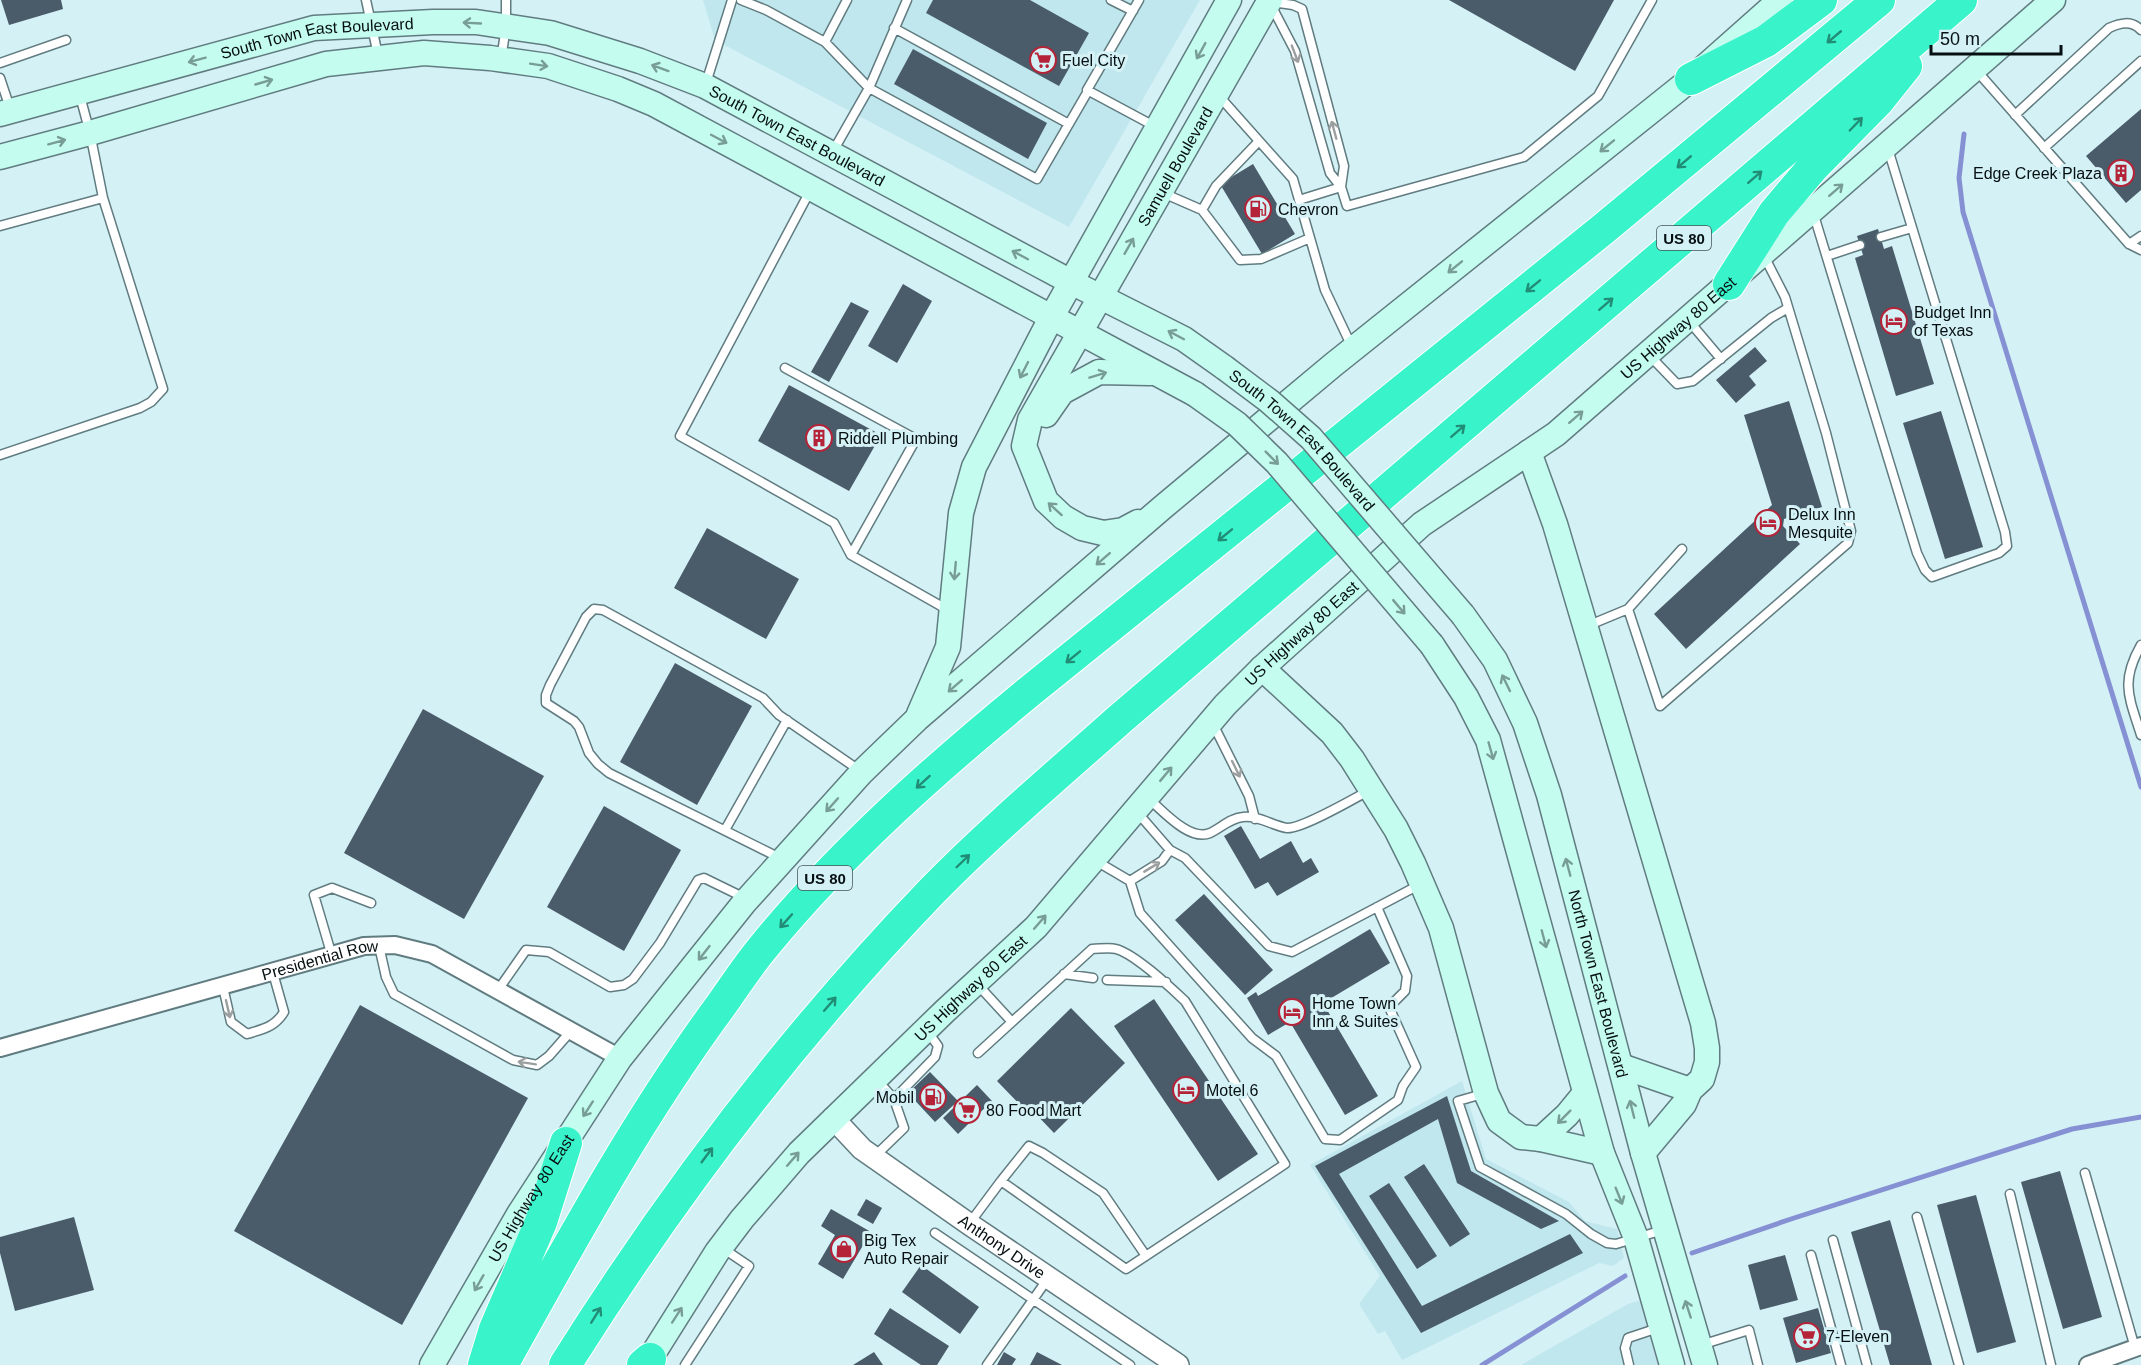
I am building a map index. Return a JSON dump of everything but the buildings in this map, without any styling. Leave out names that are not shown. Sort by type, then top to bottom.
[{"type":"highway","points":[[1690,79],[1766,41],[1821,0]]},
{"type":"highway","name":"US 80","points":[[502,1365],[584,1217],[685,1054],[764,946],[822,880],[888,813],[957,751],[1602,230],[1879,0]]},
{"type":"highway","points":[[1729,284],[1774,213],[1814,166],[1878,101],[1957,3]]},
{"type":"highway","name":"US 80","points":[[565,1365],[614,1287],[725,1131],[785,1055],[933,890],[1005,821],[1120,719],[1957,3]]},
{"type":"highway","points":[[484,1365],[495,1329],[542,1222],[566,1143]]},
{"type":"main road","name":"Samuell Boulevard","points":[[917,719],[948,646],[961,513],[974,467],[1051,318],[1229,0]]},
{"type":"main road","name":"Samuell Boulevard","points":[[1163,507],[1123,530],[1104,533],[1082,528],[1063,517],[1046,501],[1024,446],[1030,420],[1268,0]]},
{"type":"main road","name":"US Highway 80 East","points":[[432,1365],[519,1214],[620,1058],[747,899],[862,772],[917,719],[1163,507],[1353,348],[1690,79],[1780,0]]},
{"type":"main road","name":"US Highway 80 East","points":[[647,1363],[721,1247],[799,1153],[874,1078],[1036,927],[1211,721],[1262,668],[1422,524],[1556,434],[2054,0]]},
{"type":"main road","name":"South Town East Boulevard","points":[[5,113],[314,28],[476,22],[550,33],[640,61],[705,86],[1071,282],[1184,339],[1269,400],[1311,438],[1463,615]]},
{"type":"main road","name":"South Town East Boulevard","points":[[0,157],[326,64],[424,53],[501,59],[548,66],[654,104],[1078,333],[1196,394],[1237,424],[1277,463],[1432,645],[1466,697],[1488,740],[1586,1093]]},
{"type":"main road","points":[[811,189],[832,153]]},
{"type":"main road","points":[[1033,466],[1041,423],[1062,392],[1099,372],[1157,373]]},
{"type":"main road","points":[[1529,452],[1555,524],[1703,1023],[1707,1062],[1702,1079],[1690,1090],[1684,1104],[1642,1153]]},
{"type":"main road","name":"North Town East Boulevard","points":[[1463,615],[1495,660],[1525,723],[1549,795],[1642,1153],[1703,1355]]},
{"type":"main road","points":[[1262,668],[1332,733],[1352,759],[1396,829],[1441,928],[1486,1093],[1499,1121],[1521,1137],[1541,1139],[1602,1153]]},
{"type":"main road","points":[[1621,1066],[1690,1090]]},
{"type":"main road","points":[[1541,1139],[1567,1115],[1586,1093]]},
{"type":"main road","points":[[1586,1093],[1602,1153],[1636,1238],[1672,1365]]},
{"type":"street","name":"Presidential Row","points":[[0,1048],[364,946],[395,945],[432,954],[620,1058]]},
{"type":"street","name":"Anthony Drive","points":[[833,1118],[862,1149],[874,1158],[1178,1365]]},
{"type":"street","points":[[2095,1364],[2138,1347]]},
{"type":"lane","points":[[366,0],[379,58]]},
{"type":"lane","points":[[501,59],[506,27],[506,0]]},
{"type":"lane","points":[[705,86],[732,0]]},
{"type":"lane","points":[[741,0],[766,10],[825,42],[869,88],[1037,179],[1139,0]]},
{"type":"lane","points":[[825,42],[847,0]]},
{"type":"lane","points":[[832,153],[869,88],[906,0]]},
{"type":"lane","points":[[1111,0],[1133,11]]},
{"type":"lane","points":[[1268,0],[1302,9],[1344,166],[1341,187]]},
{"type":"lane","points":[[1268,0],[1295,51],[1330,173],[1341,187],[1347,206],[1524,158],[1598,96],[1652,0]]},
{"type":"lane","points":[[2015,115],[2109,28],[2122,22],[2137,26],[2141,30]]},
{"type":"lane","points":[[894,28],[1069,124]]},
{"type":"lane","points":[[0,63],[66,40]]},
{"type":"lane","points":[[2044,148],[2141,61]]},
{"type":"lane","points":[[1974,68],[2129,244],[2141,250]]},
{"type":"lane","points":[[0,78],[5,113]]},
{"type":"lane","points":[[1088,91],[1158,128]]},
{"type":"lane","points":[[0,455],[140,408],[151,402],[163,389],[103,198],[79,92]]},
{"type":"lane","points":[[1217,93],[1293,179],[1324,290],[1353,348]]},
{"type":"lane","points":[[1202,210],[1215,186],[1259,141]]},
{"type":"lane","points":[[1813,210],[1917,553],[1925,570],[1932,577],[1999,553],[2007,546],[2006,532],[1887,146]]},
{"type":"lane","points":[[1299,200],[1341,187]]},
{"type":"lane","points":[[811,189],[680,436],[834,523],[851,555],[951,611]]},
{"type":"lane","points":[[1160,192],[1202,210],[1240,261],[1261,259],[1310,238]]},
{"type":"lane","points":[[0,226],[103,198]]},
{"type":"lane","points":[[1881,237],[1912,228]]},
{"type":"lane","points":[[2129,244],[2141,236]]},
{"type":"lane","points":[[1827,256],[1860,244]]},
{"type":"lane","points":[[1628,609],[1660,706],[1848,543],[1851,531],[1826,433],[1785,297],[1763,254]]},
{"type":"lane","points":[[1647,354],[1677,384],[1693,381],[1771,318],[1788,308]]},
{"type":"lane","points":[[1688,319],[1721,359]]},
{"type":"lane","points":[[785,368],[916,439],[851,555]]},
{"type":"lane","points":[[1585,627],[1628,609],[1682,549]]},
{"type":"lane","points":[[782,860],[603,768],[589,753],[579,727],[574,721],[546,703],[550,685],[586,617],[594,609],[603,610],[763,698],[787,720],[862,772]]},
{"type":"lane","points":[[2141,645],[2127,678],[2130,700],[2141,735]]},
{"type":"lane","points":[[725,830],[787,720]]},
{"type":"lane","points":[[1211,721],[1249,796],[1255,819]]},
{"type":"lane","points":[[1142,804],[1194,834],[1208,834],[1244,816],[1293,828],[1371,789]]},
{"type":"lane","points":[[1142,804],[1170,850],[1185,858],[1269,946],[1292,952],[1422,884]]},
{"type":"lane","points":[[1130,880],[1162,861],[1170,850]]},
{"type":"lane","points":[[1093,859],[1130,880],[1140,913],[1252,1038],[1276,1056],[1325,1139],[1340,1140],[1398,1100],[1403,1086],[1416,1067],[1389,1007],[1405,991],[1407,976],[1377,907]]},
{"type":"lane","points":[[498,990],[526,950],[549,952],[610,987],[624,985],[633,979],[660,943],[698,880],[704,878],[747,899]]},
{"type":"lane","points":[[332,956],[314,895],[332,888],[371,903]]},
{"type":"lane","points":[[378,946],[386,977],[394,994],[513,1060],[537,1065],[549,1056],[572,1031]]},
{"type":"lane","points":[[978,1053],[1092,949],[1116,949],[1140,962],[1166,982],[1185,1001],[1285,1164],[1126,1269],[1001,1181]]},
{"type":"lane","points":[[223,987],[231,1022],[247,1034],[271,1027],[279,1021],[284,1012],[273,973]]},
{"type":"lane","points":[[1064,974],[1093,978]]},
{"type":"lane","points":[[1107,980],[1166,982]]},
{"type":"lane","points":[[976,982],[1012,1022]]},
{"type":"lane","points":[[894,1099],[935,1057],[938,1046],[926,1029]]},
{"type":"lane","points":[[874,1078],[894,1099],[904,1128],[874,1158]]},
{"type":"lane","points":[[1486,1093],[1458,1101],[1480,1167],[1566,1214],[1607,1244],[1616,1244],[1664,1230]]},
{"type":"lane","points":[[969,1224],[1029,1146],[1103,1193],[1146,1256]]},
{"type":"lane","points":[[2085,1173],[2138,1347]]},
{"type":"lane","points":[[2010,1194],[2051,1365]]},
{"type":"lane","points":[[1917,1217],[1959,1365]]},
{"type":"lane","points":[[935,1233],[1130,1365]]},
{"type":"lane","points":[[1833,1240],[1867,1365]]},
{"type":"lane","points":[[685,1365],[749,1266],[721,1247]]},
{"type":"lane","points":[[1811,1255],[1841,1365]]},
{"type":"lane","points":[[987,1365],[1049,1277]]},
{"type":"lane","points":[[1629,1365],[1625,1348],[1628,1338],[1661,1327]]},
{"type":"lane","points":[[1703,1355],[1749,1330],[1758,1365]]},
{"type":"shaded area","points":[[703,0],[1200,0],[1069,227],[715,40]]},
{"type":"shaded area","points":[[1462,1081],[1486,1159],[1569,1202],[1585,1221],[1617,1229],[1624,1258],[1613,1266],[1599,1263],[1402,1360],[1385,1331],[1378,1334],[1359,1304],[1380,1276],[1310,1165]]},
{"type":"shaded area","points":[[1641,1300],[1658,1365],[1521,1365],[1628,1304]]},
{"type":"waterway","points":[[1964,134],[1959,178],[1963,212],[2141,787]]},
{"type":"waterway","points":[[1692,1253],[2072,1129],[2141,1117]]},
{"type":"waterway","points":[[1482,1365],[1625,1276]]},
{"type":"place","name":"Fuel City","points":[[1043,60]]},
{"type":"place","name":"Edge Creek Plaza","points":[[2121,173]]},
{"type":"place","name":"Chevron","points":[[1258,209]]},
{"type":"place","name":"Budget Inn of Texas","points":[[1894,321]]},
{"type":"place","name":"Riddell Plumbing","points":[[819,438]]},
{"type":"place","name":"Delux Inn Mesquite","points":[[1768,523]]},
{"type":"place","name":"Home Town Inn & Suites","points":[[1292,1012]]},
{"type":"place","name":"Motel 6","points":[[1186,1090]]},
{"type":"place","name":"Mobil","points":[[933,1097]]},
{"type":"place","name":"80 Food Mart","points":[[967,1110]]},
{"type":"place","name":"Big Tex Auto Repair","points":[[844,1249]]},
{"type":"place","name":"7-Eleven","points":[[1807,1336]]}]
